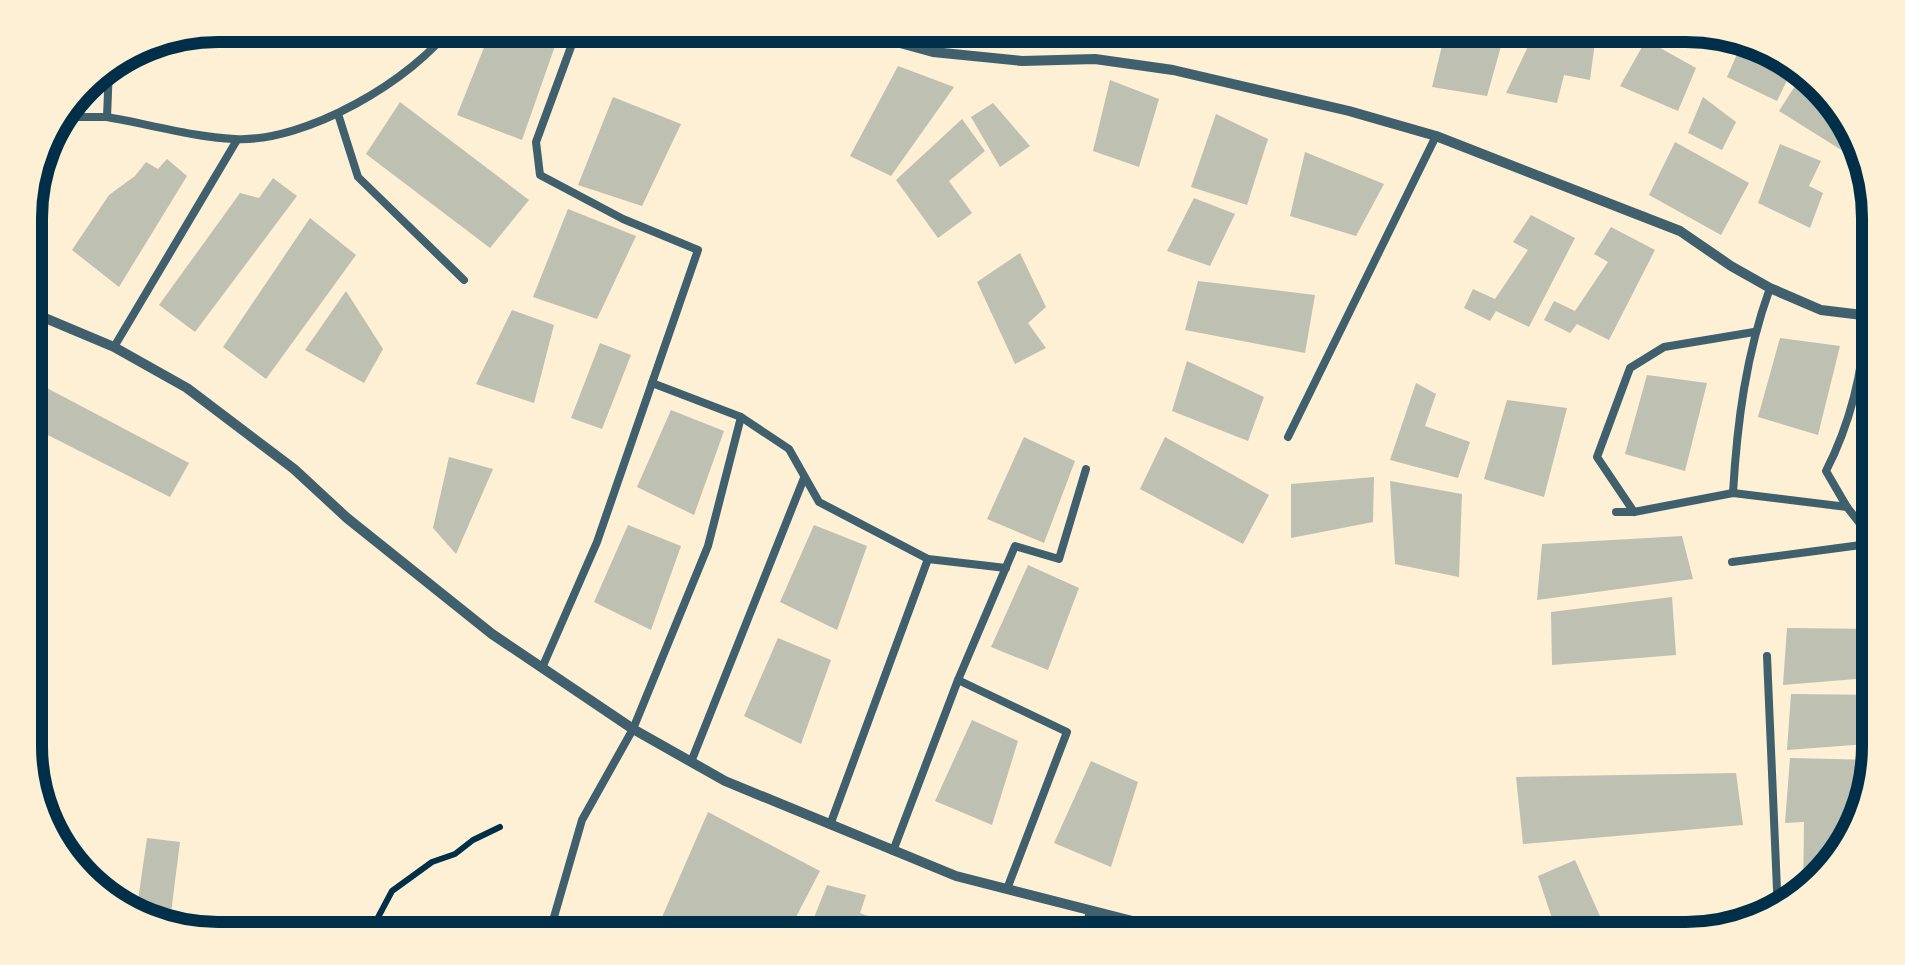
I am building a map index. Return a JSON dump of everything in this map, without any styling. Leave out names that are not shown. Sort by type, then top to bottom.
[{"type":"street","points":[[894,42],[933,52],[1022,61],[1095,59],[1173,70],[1348,111],[1436,136],[1680,230],[1730,266],[1770,288],[1821,310],[1862,316]]},
{"type":"street","points":[[43,317],[114,347],[187,388],[238,424],[434,588],[542,668],[690,762],[725,781],[956,876],[1137,922]]},
{"type":"lane","points":[[75,116],[106,117],[237,140],[283,133],[338,114],[396,80],[441,42]]},
{"type":"lane","points":[[542,668],[597,542],[698,250],[623,219],[540,175],[536,142],[573,42]]},
{"type":"lane","points":[[106,117],[107,82]]},
{"type":"lane","points":[[338,114],[358,177],[464,280]]},
{"type":"lane","points":[[1288,436],[1436,136]]},
{"type":"lane","points":[[114,347],[237,140]]},
{"type":"lane","points":[[1733,494],[1754,332],[1770,288]]},
{"type":"lane","points":[[1634,512],[1597,457],[1630,368],[1664,347],[1754,332]]},
{"type":"lane","points":[[1862,355],[1844,435],[1826,471],[1862,525]]},
{"type":"lane","points":[[652,383],[742,418],[788,449],[818,502],[928,559],[1006,568]]},
{"type":"lane","points":[[554,916],[582,820],[633,729],[708,546],[742,418]]},
{"type":"lane","points":[[893,850],[1015,546],[1058,559],[1086,469]]},
{"type":"lane","points":[[690,762],[804,478]]},
{"type":"lane","points":[[1616,512],[1733,494],[1847,507]]},
{"type":"lane","points":[[1732,562],[1862,547]]},
{"type":"lane","points":[[830,825],[928,559]]},
{"type":"lane","points":[[1766,656],[1777,897]]},
{"type":"lane","points":[[958,680],[1067,732],[1007,889]]},
{"type":"lane","points":[[1086,922],[1090,910]]},
{"type":"path","points":[[376,922],[392,891],[432,862],[455,854],[500,827]]},
{"type":"building","points":[[486,42],[545,42],[555,46],[522,140],[457,115]]},
{"type":"building","points":[[1443,42],[1502,42],[1487,96],[1432,87]]},
{"type":"building","points":[[1530,42],[1595,42],[1590,80],[1564,75],[1557,103],[1506,93]]},
{"type":"building","points":[[1645,42],[1696,68],[1678,111],[1620,86]]},
{"type":"building","points":[[1739,50],[1789,76],[1777,101],[1727,77]]},
{"type":"building","points":[[898,66],[954,87],[891,176],[850,156]]},
{"type":"building","points":[[1110,80],[1159,99],[1139,167],[1093,151]]},
{"type":"building","points":[[1798,82],[1826,111],[1851,156],[1779,111]]},
{"type":"building","points":[[613,97],[681,124],[642,206],[578,185]]},
{"type":"building","points":[[1703,97],[1736,122],[1722,150],[1688,133]]},
{"type":"building","points":[[400,102],[529,200],[490,248],[366,154]]},
{"type":"building","points":[[993,103],[1030,146],[1000,167],[971,117]]},
{"type":"building","points":[[1216,114],[1268,139],[1247,205],[1191,187]]},
{"type":"building","points":[[962,119],[985,151],[949,181],[972,213],[938,238],[896,180]]},
{"type":"building","points":[[1675,142],[1749,183],[1721,235],[1649,195]]},
{"type":"building","points":[[1780,144],[1821,161],[1809,186],[1823,193],[1810,228],[1758,203]]},
{"type":"building","points":[[1305,152],[1384,184],[1356,236],[1290,216]]},
{"type":"building","points":[[167,159],[187,176],[119,287],[72,250],[109,195],[135,176],[146,162],[158,169]]},
{"type":"building","points":[[273,178],[297,196],[195,332],[159,305],[240,193],[259,198]]},
{"type":"building","points":[[1194,198],[1235,214],[1210,266],[1167,251]]},
{"type":"building","points":[[568,209],[636,236],[597,319],[533,297]]},
{"type":"building","points":[[1531,215],[1575,238],[1529,327],[1496,311],[1490,321],[1464,308],[1473,289],[1495,299],[1528,250],[1513,242]]},
{"type":"building","points":[[310,218],[356,255],[266,379],[223,347]]},
{"type":"building","points":[[1611,227],[1655,250],[1609,340],[1577,324],[1570,333],[1544,320],[1554,301],[1575,311],[1608,262],[1594,254]]},
{"type":"building","points":[[1020,253],[1046,307],[1028,323],[1046,348],[1015,364],[977,282]]},
{"type":"building","points":[[1198,281],[1315,295],[1305,353],[1185,330]]},
{"type":"building","points":[[346,291],[383,349],[364,383],[305,350]]},
{"type":"building","points":[[512,310],[554,325],[534,403],[476,384]]},
{"type":"building","points":[[1780,338],[1840,346],[1818,435],[1758,417]]},
{"type":"building","points":[[600,343],[631,355],[602,429],[571,418]]},
{"type":"building","points":[[1187,361],[1264,397],[1248,441],[1172,411]]},
{"type":"building","points":[[1647,375],[1707,383],[1685,471],[1625,454]]},
{"type":"building","points":[[1416,383],[1436,394],[1425,426],[1470,442],[1458,478],[1390,460]]},
{"type":"building","points":[[43,386],[189,463],[170,497],[43,432]]},
{"type":"building","points":[[1507,400],[1567,408],[1544,497],[1484,479]]},
{"type":"building","points":[[671,410],[724,431],[694,515],[637,487]]},
{"type":"building","points":[[1024,437],[1075,461],[1044,543],[987,519]]},
{"type":"building","points":[[1165,437],[1269,495],[1243,544],[1140,489]]},
{"type":"building","points":[[449,457],[493,469],[456,554],[433,528]]},
{"type":"building","points":[[1374,477],[1373,522],[1291,538],[1291,484]]},
{"type":"building","points":[[1390,481],[1462,494],[1459,577],[1395,564]]},
{"type":"building","points":[[628,525],[681,546],[651,630],[594,602]]},
{"type":"building","points":[[814,525],[867,546],[837,630],[780,602]]},
{"type":"building","points":[[1682,536],[1693,579],[1537,600],[1542,544]]},
{"type":"building","points":[[1028,565],[1079,588],[1048,670],[991,647]]},
{"type":"building","points":[[1672,597],[1676,655],[1552,665],[1551,612]]},
{"type":"building","points":[[1787,628],[1862,629],[1862,678],[1783,685]]},
{"type":"building","points":[[778,638],[831,660],[801,744],[744,716]]},
{"type":"building","points":[[1791,694],[1862,695],[1862,744],[1787,750]]},
{"type":"building","points":[[972,720],[1018,741],[992,825],[935,801]]},
{"type":"building","points":[[1790,758],[1861,760],[1849,814],[1833,844],[1803,879],[1804,822],[1785,823]]},
{"type":"building","points":[[1091,761],[1138,782],[1111,867],[1054,843]]},
{"type":"building","points":[[1736,773],[1743,825],[1523,844],[1516,777]]},
{"type":"building","points":[[708,812],[820,871],[793,922],[660,922]]},
{"type":"building","points":[[147,838],[180,842],[171,916],[138,902]]},
{"type":"building","points":[[1575,860],[1603,922],[1553,922],[1538,876]]},
{"type":"building","points":[[827,885],[866,895],[860,913],[885,922],[812,922]]}]
